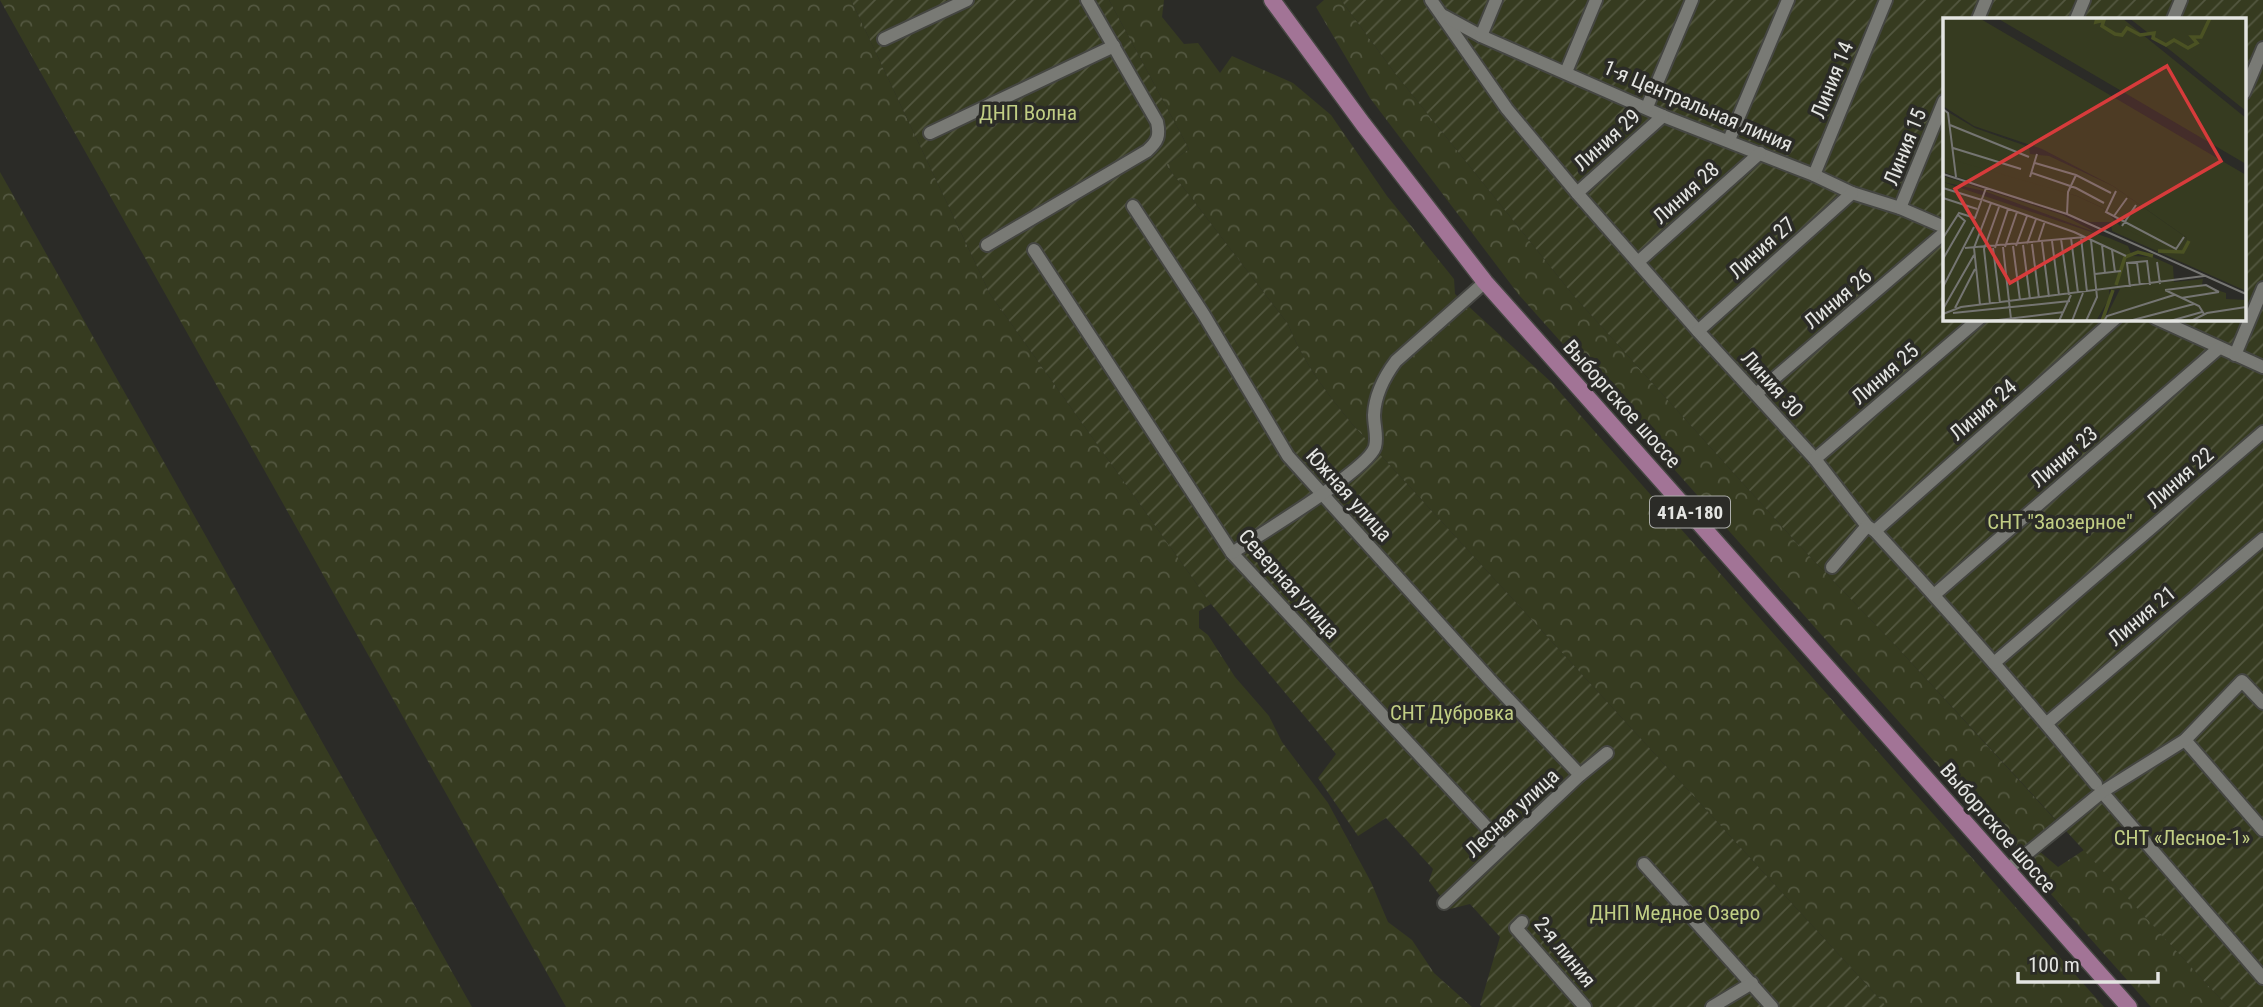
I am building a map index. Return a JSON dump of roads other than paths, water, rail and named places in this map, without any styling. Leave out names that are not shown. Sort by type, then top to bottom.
[{"type":"main road","name":"Выборгское шоссе","points":[[1272,0],[1363,124],[1485,282],[2129,1007]]},
{"type":"street","points":[[884,39],[967,0]]},
{"type":"street","points":[[987,245],[1147,150],[1156,142],[1159,133],[1157,122],[1087,0]]},
{"type":"street","name":"Линия 30","points":[[1431,0],[1507,109],[1577,193],[1815,459],[1871,528],[2047,723],[2099,788],[2263,978]]},
{"type":"street","points":[[1481,36],[1496,0]]},
{"type":"street","points":[[1566,72],[1596,0]]},
{"type":"street","points":[[1647,107],[1692,0]]},
{"type":"street","points":[[1729,140],[1788,0]]},
{"type":"street","name":"Линия 14","points":[[1814,175],[1886,0]]},
{"type":"street","points":[[1978,18],[1986,0]]},
{"type":"street","points":[[2076,18],[2084,0]]},
{"type":"street","points":[[2173,18],[2181,0]]},
{"type":"street","name":"1-я Центральная линия","points":[[1440,14],[1481,36],[1647,107],[1662,116],[1729,140],[1852,193],[1900,208],[1943,227]]},
{"type":"street","points":[[930,133],[1114,46]]},
{"type":"street","points":[[2246,88],[2263,48]]},
{"type":"street","name":"Линия 15","points":[[1900,208],[1943,103]]},
{"type":"street","name":"Линия 29","points":[[1577,193],[1662,116]]},
{"type":"street","name":"Линия 28","points":[[1639,262],[1760,153]]},
{"type":"street","name":"Линия 27","points":[[1698,331],[1852,193]]},
{"type":"street","name":"Южная улица","points":[[1133,206],[1204,315],[1288,456],[1580,775]]},
{"type":"street","name":"Линия 26","points":[[1756,394],[1943,234]]},
{"type":"street","name":"Северная улица","points":[[1034,250],[1232,553],[1504,846]]},
{"type":"street","points":[[1232,553],[1322,494],[1369,458],[1375,447],[1374,415],[1384,377],[1396,361],[1485,282]]},
{"type":"street","points":[[2235,355],[2263,288]]},
{"type":"street","name":"Линия 25","points":[[1815,459],[1978,320]]},
{"type":"street","name":"Линия 24","points":[[1832,567],[1871,528],[2114,320]]},
{"type":"street","points":[[2159,320],[2263,367]]},
{"type":"street","name":"Линия 23","points":[[1934,595],[2219,348]]},
{"type":"street","name":"Линия 22","points":[[1994,663],[2263,432]]},
{"type":"street","name":"Линия 21","points":[[2047,723],[2263,539]]},
{"type":"street","points":[[2007,870],[2024,858],[2099,788],[2185,740],[2242,681],[2263,703]]},
{"type":"street","points":[[2185,740],[2263,830]]},
{"type":"street","name":"Лесная улица","points":[[1444,903],[1607,753]]},
{"type":"street","points":[[1644,864],[1772,1007]]},
{"type":"street","name":"2-я линия","points":[[1522,922],[1516,928],[1585,1007]]},
{"type":"street","points":[[1712,1007],[1752,983]]},
{"type":"park label","name":"ДНП Волна","points":[[1028,113]]},
{"type":"park label","name":"СНТ \"Заозерное\"","points":[[2060,522]]},
{"type":"park label","name":"СНТ Дубровка","points":[[1452,713]]},
{"type":"park label","name":"СНТ «Лесное-1»","points":[[2182,838]]},
{"type":"park label","name":"ДНП Медное Озеро","points":[[1675,913]]}]
